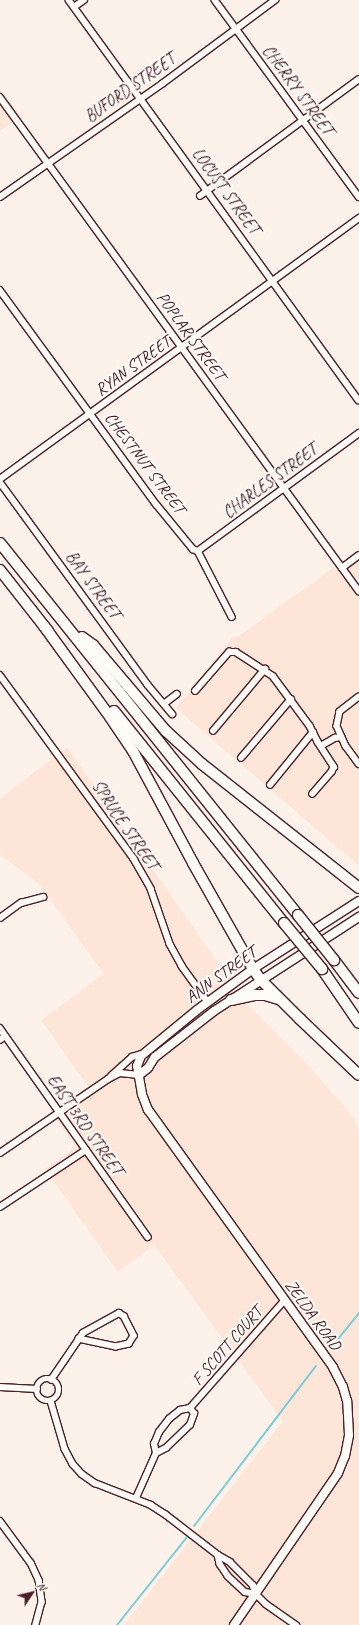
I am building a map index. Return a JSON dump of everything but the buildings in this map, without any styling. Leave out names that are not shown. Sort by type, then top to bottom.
[{"type":"highway","points":[[0,543],[69,627],[359,993]]},
{"type":"highway","points":[[0,570],[322,969],[359,1023]]},
{"type":"highway","points":[[44,626],[134,752],[193,863],[253,969],[261,980],[359,1075]]},
{"type":"highway","points":[[69,627],[93,645],[166,731],[202,764],[359,888]]},
{"type":"highway","points":[[345,876],[359,882]]},
{"type":"highway","points":[[231,1000],[255,995],[265,995],[283,1002]]},
{"type":"main road","name":"ANN STREET","points":[[145,1053],[208,1002],[253,969],[359,901]]},
{"type":"main road","name":"ANN STREET","points":[[139,1075],[148,1068],[155,1057],[172,1043],[231,1000],[359,917]]},
{"type":"main road","name":"ZELDA ROAD","points":[[145,1053],[137,1066],[142,1094],[148,1110],[339,1378],[347,1401],[349,1435],[345,1456],[332,1484],[234,1625]]},
{"type":"street","name":"LOCUST STREET","points":[[69,0],[274,280],[359,400]]},
{"type":"street","points":[[74,7],[84,0]]},
{"type":"street","name":"CHERRY STREET","points":[[215,0],[359,197]]},
{"type":"street","name":"BUFORD STREET","points":[[0,197],[49,164],[275,0]]},
{"type":"street","points":[[200,196],[359,79]]},
{"type":"street","name":"POPLAR STREET","points":[[0,97],[359,592]]},
{"type":"street","name":"RYAN STREET","points":[[0,480],[359,218]]},
{"type":"street","name":"CHESTNUT STREET","points":[[0,290],[157,505],[193,549],[198,552],[232,617]]},
{"type":"street","name":"CHARLES STREET","points":[[198,552],[359,433]]},
{"type":"street","name":"BAY STREET","points":[[0,480],[172,714]]},
{"type":"street","points":[[342,568],[359,555]]},
{"type":"street","points":[[196,691],[229,652],[236,652],[265,669],[273,676],[291,699],[334,767],[332,772],[313,794]]},
{"type":"street","points":[[213,731],[265,669]]},
{"type":"street","name":"SPRUCE STREET","points":[[0,675],[134,859],[151,890],[170,944],[182,966],[208,1002]]},
{"type":"street","points":[[164,704],[177,694]]},
{"type":"street","points":[[359,696],[340,712],[336,726],[346,746],[359,764]]},
{"type":"street","points":[[241,758],[291,699]]},
{"type":"street","points":[[270,785],[313,732]]},
{"type":"street","points":[[321,746],[335,738],[341,737]]},
{"type":"street","points":[[0,918],[21,903],[43,897]]},
{"type":"street","name":"EAST 3RD STREET","points":[[0,1028],[148,1237]]},
{"type":"street","points":[[0,1040],[5,1036]]},
{"type":"street","name":"ANN STREET","points":[[107,1080],[132,1057],[145,1053]]},
{"type":"street","name":"ANN STREET","points":[[0,1153],[107,1080],[120,1073],[139,1075]]},
{"type":"street","points":[[0,1207],[86,1150]]},
{"type":"street","name":"F SCOTT COURT","points":[[136,1498],[156,1453],[154,1444],[163,1428],[180,1410],[190,1408],[284,1301]]},
{"type":"street","points":[[51,1380],[56,1384],[58,1391],[56,1398],[51,1401],[42,1400],[37,1389],[41,1382],[51,1380],[83,1332],[119,1313],[124,1316],[134,1336],[129,1344],[116,1347],[79,1339]]},
{"type":"street","points":[[0,1387],[37,1389]]},
{"type":"street","points":[[51,1401],[65,1449],[78,1470],[95,1483],[151,1505],[218,1555],[230,1562],[253,1585],[256,1594],[266,1604],[296,1625]]},
{"type":"street","name":"F SCOTT COURT","points":[[156,1453],[166,1448],[190,1425],[194,1414],[190,1408]]},
{"type":"street","points":[[0,1521],[31,1563],[39,1580],[42,1602],[36,1625]]},
{"type":"street","points":[[218,1555],[220,1564],[228,1576],[245,1592],[256,1594]]},
{"type":"shaded area","points":[[0,88],[21,117],[0,131]]},
{"type":"shaded area","points":[[359,549],[359,866],[176,708],[232,638],[242,634]]},
{"type":"shaded area","points":[[67,747],[246,1003],[306,1063],[353,1117],[359,1131],[359,1625],[124,1625],[283,1421],[154,1245],[118,1272],[45,1169],[76,1147],[51,1112],[88,1086],[41,1020],[104,974],[39,884],[0,855],[0,799]]},
{"type":"waterway","points":[[334,1344],[359,1313]]},
{"type":"waterway","points":[[194,1526],[316,1366]]},
{"type":"waterway","points":[[117,1625],[187,1537]]}]
